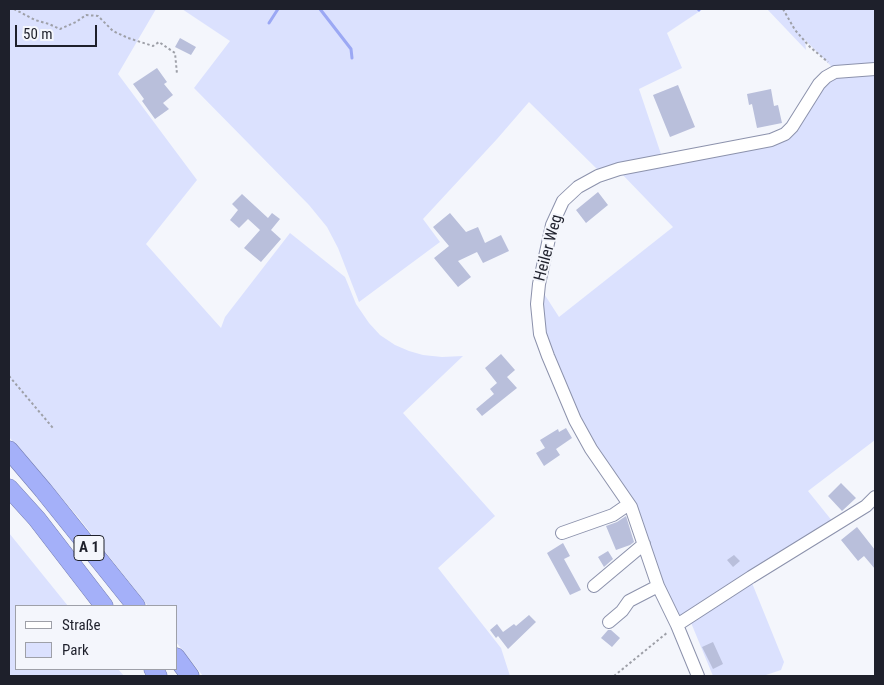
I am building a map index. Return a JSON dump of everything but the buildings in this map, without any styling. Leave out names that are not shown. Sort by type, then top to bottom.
[{"type":"highway","name":"A 1","points":[[9,450],[135,605]]},
{"type":"highway","name":"A 1","points":[[9,488],[37,520],[103,605]]},
{"type":"highway","points":[[178,660],[190,676]]},
{"type":"street","points":[[835,72],[875,69]]},
{"type":"street","name":"Heiler Weg","points":[[698,676],[658,586],[631,507],[591,449],[575,420],[548,356],[540,334],[537,304],[539,284],[554,219],[563,201],[578,187],[598,176],[619,169],[771,140],[786,134],[819,84],[835,72]]},
{"type":"street","points":[[676,623],[866,506],[875,497]]},
{"type":"street","points":[[562,533],[613,515],[629,504]]},
{"type":"street","points":[[594,586],[644,544]]},
{"type":"street","points":[[608,622],[622,611],[629,601],[658,586]]},
{"type":"path","points":[[14,9],[35,20],[60,29],[86,15],[98,16],[113,31],[153,46],[159,42],[175,53],[177,74]]},
{"type":"path","points":[[783,9],[795,30],[835,72]]},
{"type":"path","points":[[9,376],[53,428]]},
{"type":"path","points":[[614,676],[676,623]]},
{"type":"green space","points":[[9,9],[156,9],[118,74],[197,180],[146,244],[221,328],[225,317],[290,233],[345,277],[356,304],[380,335],[395,345],[423,355],[442,357],[463,356],[403,413],[495,516],[438,568],[501,648],[510,676],[203,676],[178,645],[178,605],[147,605],[78,517],[9,437]]},
{"type":"green space","points":[[182,9],[703,9],[667,33],[682,68],[639,89],[662,157],[598,170],[529,102],[423,219],[440,242],[359,302],[338,248],[327,227],[309,205],[194,88],[230,41]]},
{"type":"green space","points":[[767,9],[875,9],[875,69],[836,71],[805,40],[806,50]]},
{"type":"green space","points":[[875,72],[875,440],[808,491],[833,522],[752,583],[784,662],[781,670],[763,676],[713,676],[687,613],[676,620],[649,546],[593,448],[543,334],[541,289],[559,317],[673,227],[620,172],[771,143],[827,79]]},
{"type":"green space","points":[[9,533],[67,605],[15,605],[15,670],[119,670],[124,676],[9,676]]},
{"type":"waterway","points":[[269,23],[278,9]]},
{"type":"waterway","points":[[320,9],[351,49],[352,58]]}]
